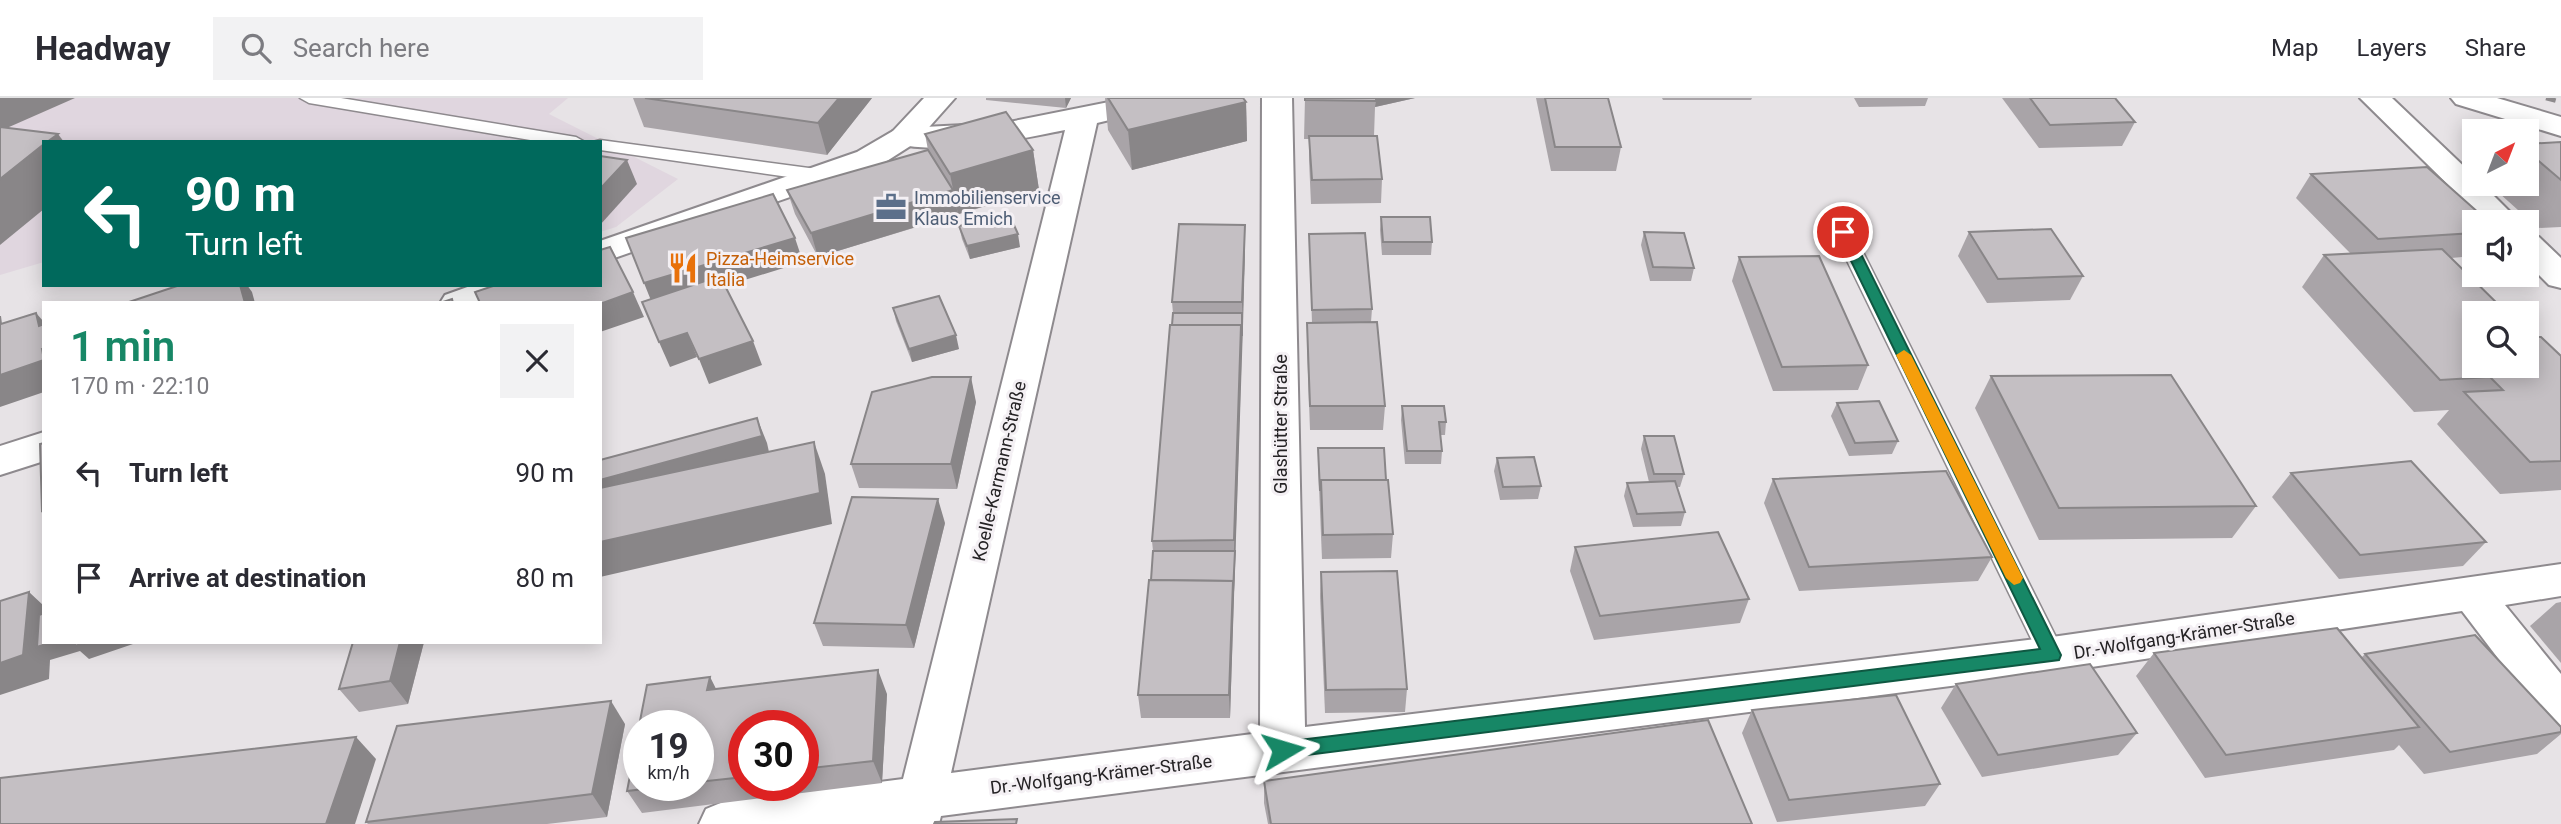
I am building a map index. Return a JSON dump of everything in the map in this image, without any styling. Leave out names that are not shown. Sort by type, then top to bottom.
[{"type":"street","points":[[602,252],[868,159],[904,137],[940,98]]},
{"type":"street","points":[[904,137],[950,139],[995,135],[1166,98]]},
{"type":"street","name":"Glashütter Straße","points":[[1277,98],[1283,750]]},
{"type":"street","points":[[2375,98],[2492,210]]},
{"type":"street","points":[[2466,98],[2561,127]]},
{"type":"street","name":"Koelle-Karmann-Straße","points":[[919,810],[1083,118]]},
{"type":"street","points":[[2539,255],[2561,276]]},
{"type":"street","points":[[463,301],[502,287]]},
{"type":"street","points":[[0,461],[42,447]]},
{"type":"street","name":"Dr.-Wolfgang-Krämer-Straße","points":[[723,824],[919,810],[1283,750],[2052,655],[2470,591],[2561,580]]},
{"type":"street","points":[[2470,591],[2561,707]]},
{"type":"lane","points":[[309,98],[564,140]]},
{"type":"lane","points":[[602,145],[824,176]]},
{"type":"lane","points":[[1843,232],[2052,655]]},
{"type":"shaded area","points":[[0,98],[568,98],[549,114],[601,140],[42,140],[42,263],[0,275]]},
{"type":"shaded area","points":[[602,141],[678,179],[616,227],[602,231]]},
{"type":"building","points":[[645,98],[839,98],[818,123]]},
{"type":"building","points":[[1108,98],[1243,98],[1246,102],[1128,130]]},
{"type":"building","points":[[1376,98],[1376,101],[1305,100]]},
{"type":"building","points":[[1545,98],[1608,98],[1621,147],[1555,147]]},
{"type":"building","points":[[2030,98],[2115,98],[2135,122],[2050,125]]},
{"type":"building","points":[[1006,112],[1033,150],[950,174],[925,134]]},
{"type":"building","points":[[0,127],[58,134],[50,140],[42,140],[42,146],[0,179]]},
{"type":"building","points":[[1309,136],[1377,136],[1382,179],[1312,180]]},
{"type":"building","points":[[2561,142],[2561,180],[2539,161],[2539,143]]},
{"type":"building","points":[[928,150],[953,190],[811,233],[787,190]]},
{"type":"building","points":[[602,156],[627,160],[602,187]]},
{"type":"building","points":[[2427,167],[2475,210],[2462,210],[2462,234],[2378,239],[2311,174]]},
{"type":"building","points":[[773,194],[795,238],[644,283],[626,238]]},
{"type":"building","points":[[1009,214],[1018,234],[967,246],[959,226]]},
{"type":"building","points":[[1381,217],[1430,217],[1432,242],[1383,242]]},
{"type":"building","points":[[1179,224],[1245,225],[1242,302],[1172,302]]},
{"type":"building","points":[[2051,229],[2083,276],[1998,279],[1969,232]]},
{"type":"building","points":[[1644,232],[1684,233],[1694,268],[1653,267]]},
{"type":"building","points":[[1365,233],[1372,309],[1312,310],[1309,234]]},
{"type":"building","points":[[610,247],[633,292],[602,303],[602,301],[479,301],[475,292],[490,287],[602,287],[602,249]]},
{"type":"building","points":[[2442,249],[2462,269],[2462,287],[2481,287],[2495,301],[2462,301],[2462,378],[2473,378],[2440,380],[2324,255]]},
{"type":"building","points":[[1819,256],[1868,365],[1782,367],[1739,257]]},
{"type":"building","points":[[720,276],[753,341],[699,359],[687,333],[659,342],[642,302]]},
{"type":"building","points":[[174,287],[241,287],[244,301],[132,301]]},
{"type":"building","points":[[939,296],[956,335],[909,349],[893,308]]},
{"type":"building","points":[[36,313],[39,326],[42,325],[42,361],[0,375],[0,316],[1,324]]},
{"type":"building","points":[[1173,313],[1242,313],[1242,336],[1241,325],[1172,325]]},
{"type":"building","points":[[1377,322],[1385,406],[1310,406],[1307,323]]},
{"type":"building","points":[[1170,325],[1241,325],[1234,540],[1152,541]]},
{"type":"building","points":[[2539,337],[2561,356],[2561,461],[2530,462],[2464,392],[2503,390],[2491,378],[2539,378]]},
{"type":"building","points":[[2171,375],[2256,506],[2059,508],[1991,376]]},
{"type":"building","points":[[932,377],[971,377],[951,464],[851,464],[872,392]]},
{"type":"building","points":[[1879,401],[1898,441],[1855,443],[1837,403]]},
{"type":"building","points":[[1402,406],[1444,406],[1446,422],[1439,422],[1442,451],[1407,451]]},
{"type":"building","points":[[757,418],[762,436],[602,479],[602,459]]},
{"type":"building","points":[[1644,436],[1674,436],[1684,474],[1654,474]]},
{"type":"building","points":[[814,442],[820,493],[602,542],[602,488]]},
{"type":"building","points":[[40,444],[42,444],[42,511]]},
{"type":"building","points":[[1318,448],[1384,448],[1386,480],[1321,480],[1320,491]]},
{"type":"building","points":[[1534,457],[1541,486],[1503,487],[1497,458]]},
{"type":"building","points":[[2411,461],[2486,542],[2360,555],[2291,473]]},
{"type":"building","points":[[1946,471],[1992,557],[1809,567],[1773,479]]},
{"type":"building","points":[[1321,480],[1388,480],[1393,534],[1323,535]]},
{"type":"building","points":[[1675,481],[1685,512],[1637,514],[1627,483]]},
{"type":"building","points":[[852,497],[938,499],[906,625],[814,623]]},
{"type":"building","points":[[1718,532],[1749,599],[1600,616],[1575,547]]},
{"type":"building","points":[[1153,551],[1235,551],[1233,592],[1233,581],[1151,580]]},
{"type":"building","points":[[1397,571],[1407,689],[1326,690],[1321,572]]},
{"type":"building","points":[[1149,580],[1233,581],[1229,695],[1138,695]]},
{"type":"building","points":[[29,592],[23,655],[0,663],[0,601]]},
{"type":"building","points":[[42,614],[42,644],[46,644],[37,647],[39,615]]},
{"type":"building","points":[[2337,628],[2419,727],[2226,755],[2154,653]]},
{"type":"building","points":[[2475,635],[2561,727],[2561,732],[2450,752],[2365,654]]},
{"type":"building","points":[[352,644],[399,644],[390,681],[339,689]]},
{"type":"building","points":[[2090,664],[2137,733],[1998,755],[1956,684]]},
{"type":"building","points":[[878,670],[873,761],[819,767],[819,710],[728,710],[728,779],[714,780],[714,710],[642,710],[647,685],[710,677],[707,690]]},
{"type":"building","points":[[1896,695],[1940,784],[1789,800],[1752,710]]},
{"type":"building","points":[[611,701],[592,794],[366,822],[397,726]]},
{"type":"building","points":[[1708,720],[1752,824],[1271,824],[1264,781]]},
{"type":"building","points":[[356,737],[326,824],[0,824],[0,778]]},
{"type":"building","points":[[1017,819],[1016,824],[934,824],[935,822]]},
{"type":"railway","points":[[2546,98],[2561,102]]},
{"type":"slow traffic","points":[[1904,355],[2014,578]]},
{"type":"place","name":"Immobilienservice Klaus Emich","points":[[891,207]]},
{"type":"place","name":"Pizza-Heimservice Italia","points":[[683,268]]},
{"type":"route","points":[[1283,750],[2052,655],[1843,232]]}]
